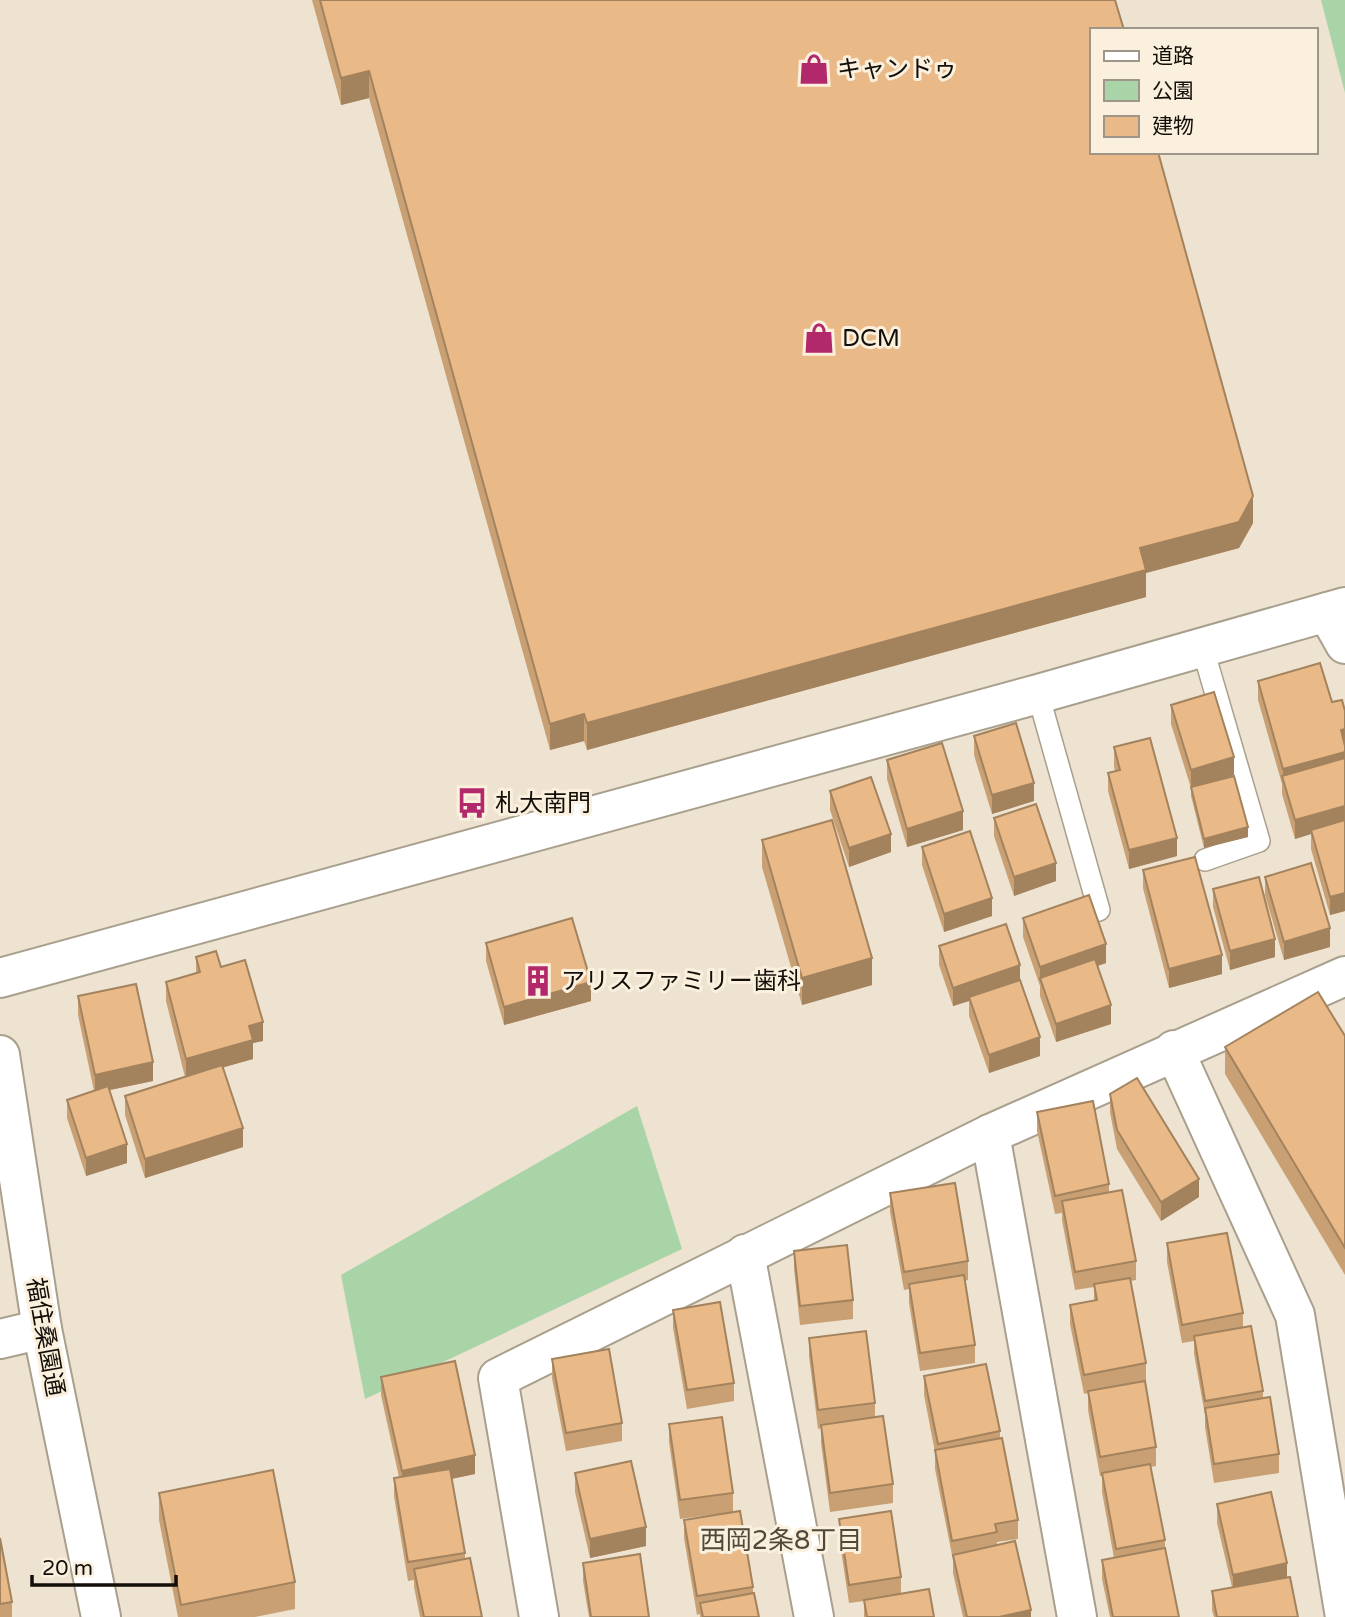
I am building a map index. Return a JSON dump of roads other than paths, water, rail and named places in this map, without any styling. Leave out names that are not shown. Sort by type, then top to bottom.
[{"type":"street","points":[[0,978],[1038,694],[1202,646],[1339,621]]},
{"type":"street","points":[[539,1617],[498,1378],[990,1134],[1345,976]]},
{"type":"street","points":[[1174,1050],[1295,1315],[1345,1617]]},
{"type":"street","name":"福住桑園通","points":[[0,1055],[42,1329],[101,1617]]},
{"type":"street","points":[[990,1134],[1077,1617]]},
{"type":"street","points":[[745,1254],[814,1617]]},
{"type":"street","points":[[0,1339],[42,1329]]},
{"type":"lane","points":[[1202,646],[1259,841],[1205,860]]},
{"type":"lane","points":[[1038,694],[1099,910],[1051,925]]},
{"type":"place","name":"キャンドゥ","points":[[814,69]]},
{"type":"place","name":"DCM","points":[[819,338]]},
{"type":"place","name":"札大南門","points":[[472,803]]},
{"type":"place","name":"アリスファミリー歯科","points":[[538,981]]},
{"type":"district","name":"西岡2条8丁目","points":[[781,1540]]}]
